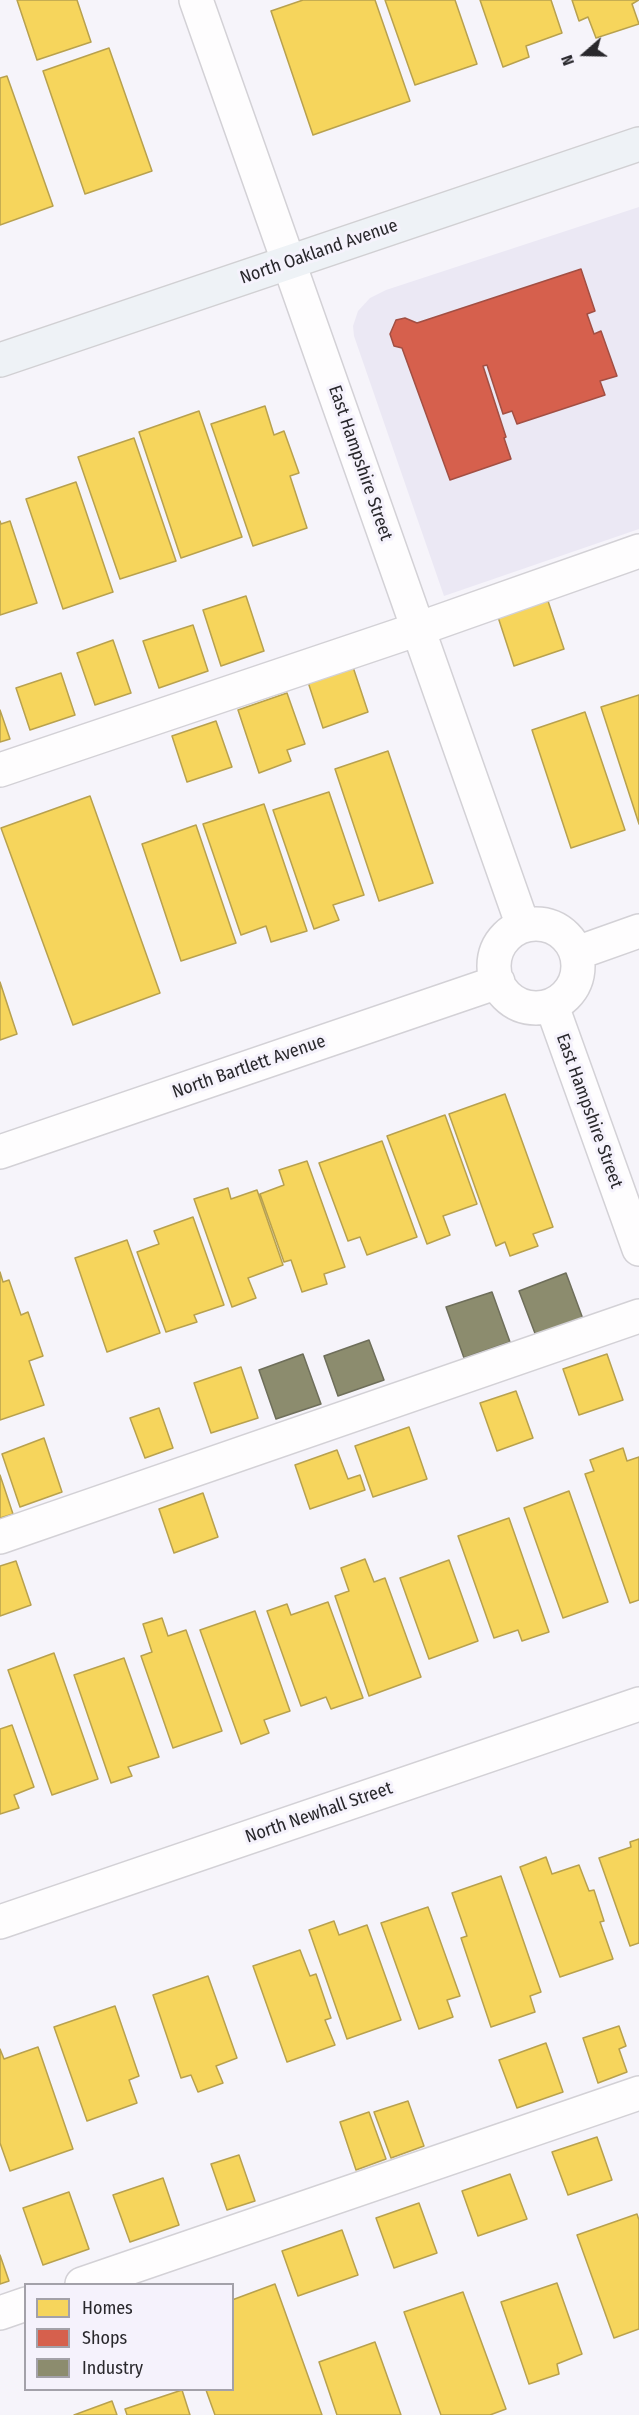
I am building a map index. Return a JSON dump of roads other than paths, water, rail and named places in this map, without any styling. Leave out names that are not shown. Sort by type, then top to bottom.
[{"type":"main road","name":"North Oakland Avenue","points":[[0,360],[639,144]]},
{"type":"street","name":"East Hampshire Street","points":[[196,0],[523,926]]},
{"type":"street","points":[[0,770],[418,629],[639,551]]},
{"type":"street","points":[[539,924],[550,926],[569,939],[577,953],[579,971],[576,982],[562,1000],[552,1006],[541,1008],[518,1004],[501,989],[494,967],[495,956],[507,935],[523,926],[539,924]]},
{"type":"street","points":[[577,953],[639,931]]},
{"type":"street","name":"North Bartlett Avenue","points":[[0,1152],[498,982]]},
{"type":"street","name":"East Hampshire Street","points":[[552,1006],[639,1249]]},
{"type":"street","points":[[0,1537],[639,1317]]},
{"type":"street","name":"North Newhall Street","points":[[0,1923],[639,1704]]},
{"type":"street","points":[[85,2283],[639,2093]]},
{"type":"street","points":[[0,2313],[24,2305]]}]
